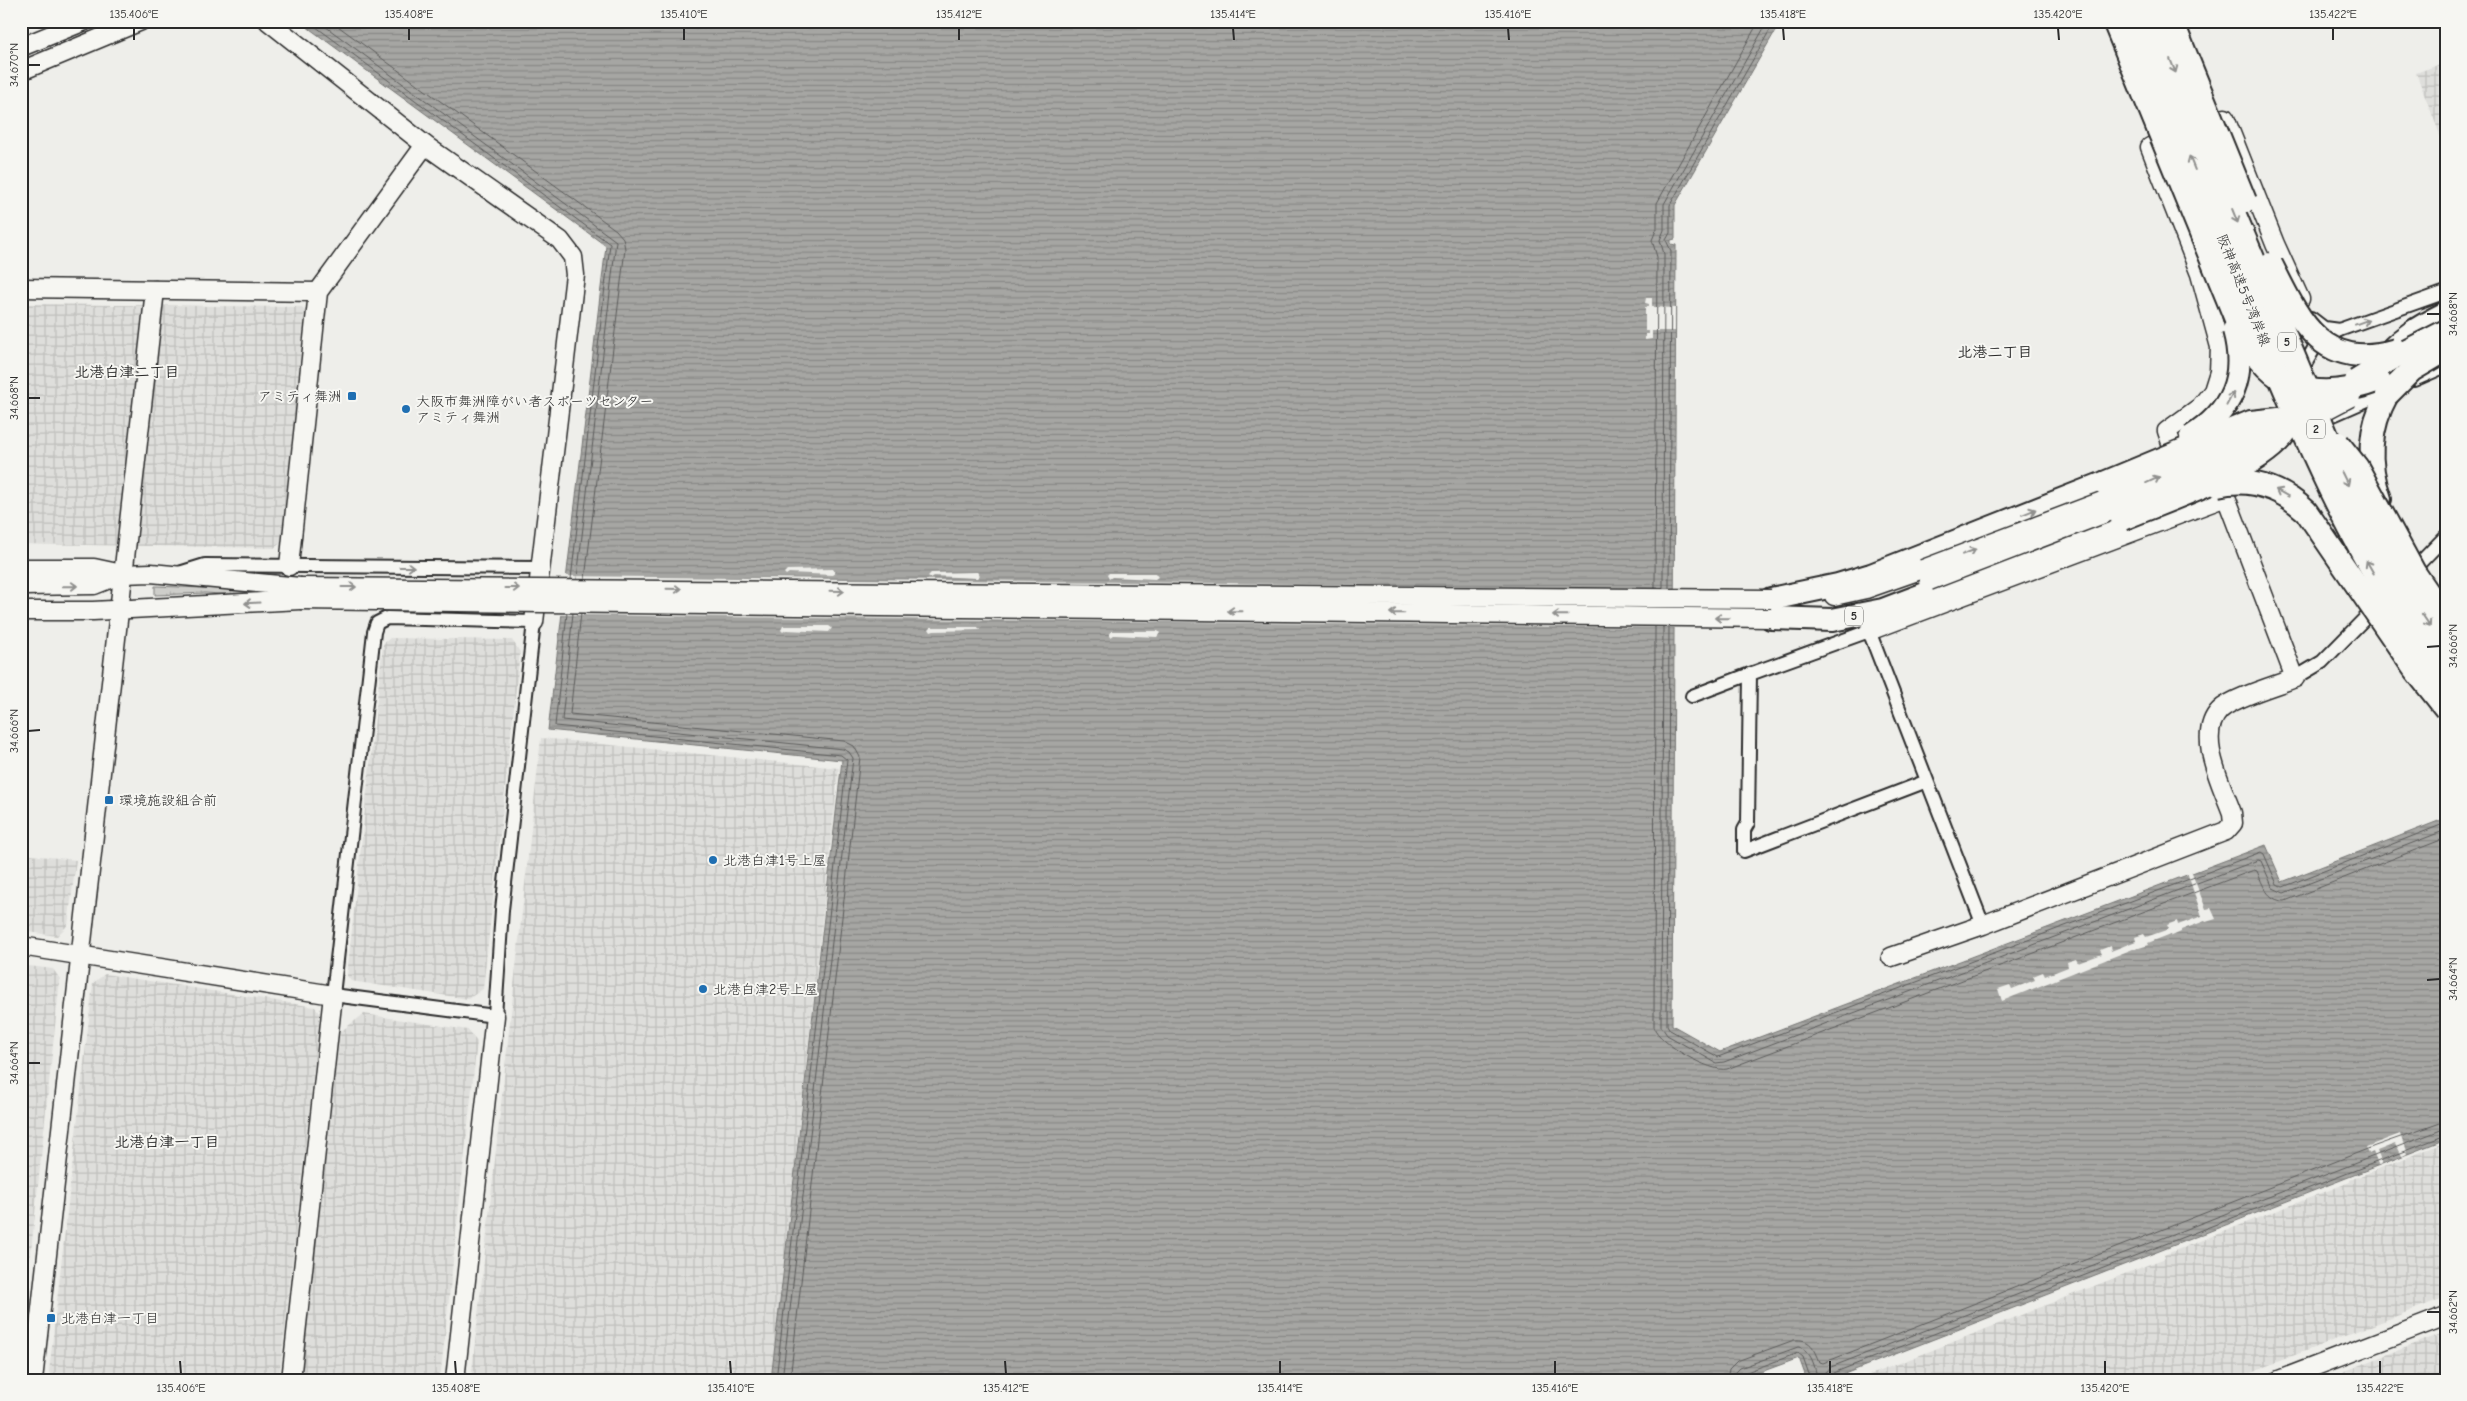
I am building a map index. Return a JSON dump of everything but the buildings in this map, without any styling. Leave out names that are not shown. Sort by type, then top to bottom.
[{"type":"highway","points":[[2114,21],[2240,329],[2255,356],[2276,375],[2301,388],[2329,393],[2362,386],[2446,350]]},
{"type":"highway","name":"阪神高速5号湾岸線","points":[[2134,21],[2294,418],[2356,545],[2400,618],[2446,680]]},
{"type":"highway","name":"阪神高速5号湾岸線","points":[[2154,21],[2343,474],[2391,568],[2446,648]]},
{"type":"highway","name":"5","points":[[2122,519],[2230,473],[2254,460],[2282,436],[2294,418],[2304,392],[2307,366],[2296,324],[2273,254],[2172,21]]},
{"type":"highway","points":[[2104,482],[2206,428],[2217,418],[2234,392],[2238,374],[2237,342],[2204,242]]},
{"type":"highway","name":"2","points":[[2273,254],[2294,309],[2308,330],[2329,346],[2342,351],[2363,354],[2386,353],[2446,330]]},
{"type":"highway","points":[[2373,373],[2397,344],[2446,313]]},
{"type":"highway","name":"2","points":[[2357,583],[2324,522],[2312,488],[2310,456],[2315,432],[2324,414],[2345,388],[2377,366],[2446,330]]},
{"type":"highway","points":[[2398,543],[2382,505],[2372,472],[2370,439],[2374,423],[2387,395],[2412,370],[2446,350]]},
{"type":"highway","points":[[2351,397],[2446,364]]},
{"type":"highway","points":[[1771,609],[1871,575],[2239,426],[2264,420],[2294,420],[2307,423],[2330,435],[2348,454],[2398,543],[2446,619]]},
{"type":"highway","name":"5","points":[[1771,609],[1832,620],[1883,610],[2122,519],[2228,482],[2243,481],[2269,486],[2283,492],[2306,511],[2415,670],[2446,709]]},
{"type":"street","points":[[25,53],[85,21]]},
{"type":"street","points":[[25,53],[114,21]]},
{"type":"street","points":[[21,71],[141,21]]},
{"type":"street","points":[[268,21],[426,145],[560,240],[573,256],[575,275],[502,910],[496,1016],[455,1380]]},
{"type":"street","points":[[2194,509],[2167,431],[2200,408],[2213,390],[2219,372],[2221,355],[2218,337],[2200,274],[2150,147],[2225,118],[2273,254],[2313,321],[2324,328],[2339,330]]},
{"type":"street","points":[[288,566],[318,292],[426,145]]},
{"type":"street","points":[[2200,274],[2273,254]]},
{"type":"street","points":[[21,288],[318,292]]},
{"type":"street","points":[[33,1380],[155,290]]},
{"type":"street","points":[[2303,368],[2316,345],[2339,330],[2446,292]]},
{"type":"street","points":[[2256,453],[2294,418],[2307,339],[2305,310]]},
{"type":"street","points":[[1771,609],[1866,589],[2143,485],[2265,428],[2446,337]]},
{"type":"street","points":[[21,611],[119,610],[300,594],[1771,609],[1838,612],[1899,593],[2132,503],[2199,473],[2446,350]]},
{"type":"street","points":[[1692,696],[2226,497],[2256,453],[2294,418],[2446,364]]},
{"type":"street","points":[[2226,497],[2295,678]]},
{"type":"street","points":[[1891,957],[1983,925],[2226,831],[2232,823],[2232,813],[2211,751],[2209,731],[2213,720],[2220,710],[2231,703],[2295,678],[2322,662],[2446,536]]},
{"type":"street","points":[[174,575],[205,565],[541,568]]},
{"type":"street","points":[[21,568],[94,568],[122,574],[174,575],[300,594]]},
{"type":"street","points":[[21,586],[94,585],[122,574]]},
{"type":"street","points":[[291,1380],[333,995],[377,623],[387,618],[534,622]]},
{"type":"street","points":[[1869,631],[1983,925]]},
{"type":"street","points":[[1750,674],[1748,823],[1744,830],[1744,851],[1927,781]]},
{"type":"street","points":[[21,946],[333,995],[496,1016]]},
{"type":"street","points":[[2279,1380],[2446,1316]]},
{"type":"shaded area","points":[[2446,62],[2446,150],[2416,73]]},
{"type":"shaded area","points":[[21,304],[302,307],[305,312],[281,543],[274,548],[21,544]]},
{"type":"shaded area","points":[[390,638],[512,640],[520,652],[483,989],[468,999],[351,981],[347,976],[383,644]]},
{"type":"shaded area","points":[[541,738],[839,768],[771,1380],[471,1380]]},
{"type":"shaded area","points":[[21,854],[76,860],[68,925],[57,936],[21,931]]},
{"type":"shaded area","points":[[21,965],[53,969],[60,979],[21,1345]]},
{"type":"shaded area","points":[[105,974],[315,1007],[320,1013],[279,1380],[55,1380],[49,1372],[93,983]]},
{"type":"shaded area","points":[[364,1014],[468,1030],[477,1042],[440,1380],[301,1380],[340,1032]]},
{"type":"shaded area","points":[[2446,1142],[2446,1297],[2230,1380],[1857,1380],[2165,1258],[2164,1255]]},
{"type":"shaded area","points":[[2446,1332],[2446,1380],[2321,1380]]},
{"type":"green space","points":[[155,586],[297,592],[248,596],[206,593],[155,595]]},
{"type":"water","points":[[299,21],[1781,21],[1675,205],[1675,239],[1671,240],[1671,244],[1676,245],[1672,1025],[1720,1052],[2266,845],[2282,882],[2446,818],[2446,1139],[1829,1380],[1807,1380],[1799,1358],[1739,1380],[771,1380],[842,760],[548,730],[606,246]]},
{"type":"pier","points":[[1646,298],[1652,298],[1652,307],[1675,308],[1675,331],[1652,331],[1652,339],[1645,340],[1645,334],[1649,334],[1649,331],[1645,331],[1645,307],[1649,307],[1649,304],[1645,303]]},
{"type":"pier","points":[[833,569],[835,573],[832,575],[789,573],[786,575],[784,573],[787,570]]},
{"type":"pier","points":[[977,572],[980,575],[977,578],[934,576],[931,578],[928,576],[931,573]]},
{"type":"pier","points":[[1109,573],[1155,573],[1158,577],[1155,579],[1112,577],[1109,579],[1107,575]]},
{"type":"pier","points":[[564,576],[1677,588],[1676,628],[559,615]]},
{"type":"pier","points":[[783,626],[829,626],[832,628],[829,632],[786,630],[783,632],[781,630]]},
{"type":"pier","points":[[931,627],[978,627],[980,630],[931,632],[929,629]]},
{"type":"pier","points":[[1112,631],[1158,631],[1160,633],[1157,637],[1114,635],[1111,637],[1109,635]]},
{"type":"pier","points":[[2191,871],[2206,909],[2211,908],[2216,919],[2181,930],[2181,932],[2172,936],[2171,934],[2148,943],[2149,945],[2138,947],[2002,1001],[1998,989],[2010,985],[2012,989],[2035,980],[2033,976],[2043,972],[2045,976],[2068,967],[2067,962],[2076,959],[2078,963],[2102,954],[2100,950],[2110,946],[2111,951],[2136,941],[2135,937],[2144,934],[2146,937],[2169,929],[2167,925],[2177,921],[2178,925],[2202,916],[2187,872]]},
{"type":"pier","points":[[2400,1134],[2407,1154],[2401,1156],[2395,1144],[2377,1151],[2382,1164],[2378,1165],[2373,1152],[2369,1154],[2366,1147]]},
{"type":"place","name":"アミティ舞洲","points":[[352,396]]},
{"type":"place","name":"大阪市舞洲障がい者スポーツセンター アミティ舞洲","points":[[406,409]]},
{"type":"place","name":"環境施設組合前","points":[[109,800]]},
{"type":"place","name":"北港白津1号上屋","points":[[713,860]]},
{"type":"place","name":"北港白津2号上屋","points":[[703,989]]},
{"type":"place","name":"北港白津一丁目","points":[[51,1318]]},
{"type":"district","name":"北港二丁目","points":[[1995,352]]},
{"type":"district","name":"北港白津二丁目","points":[[127,372]]},
{"type":"district","name":"北港白津一丁目","points":[[167,1142]]}]
